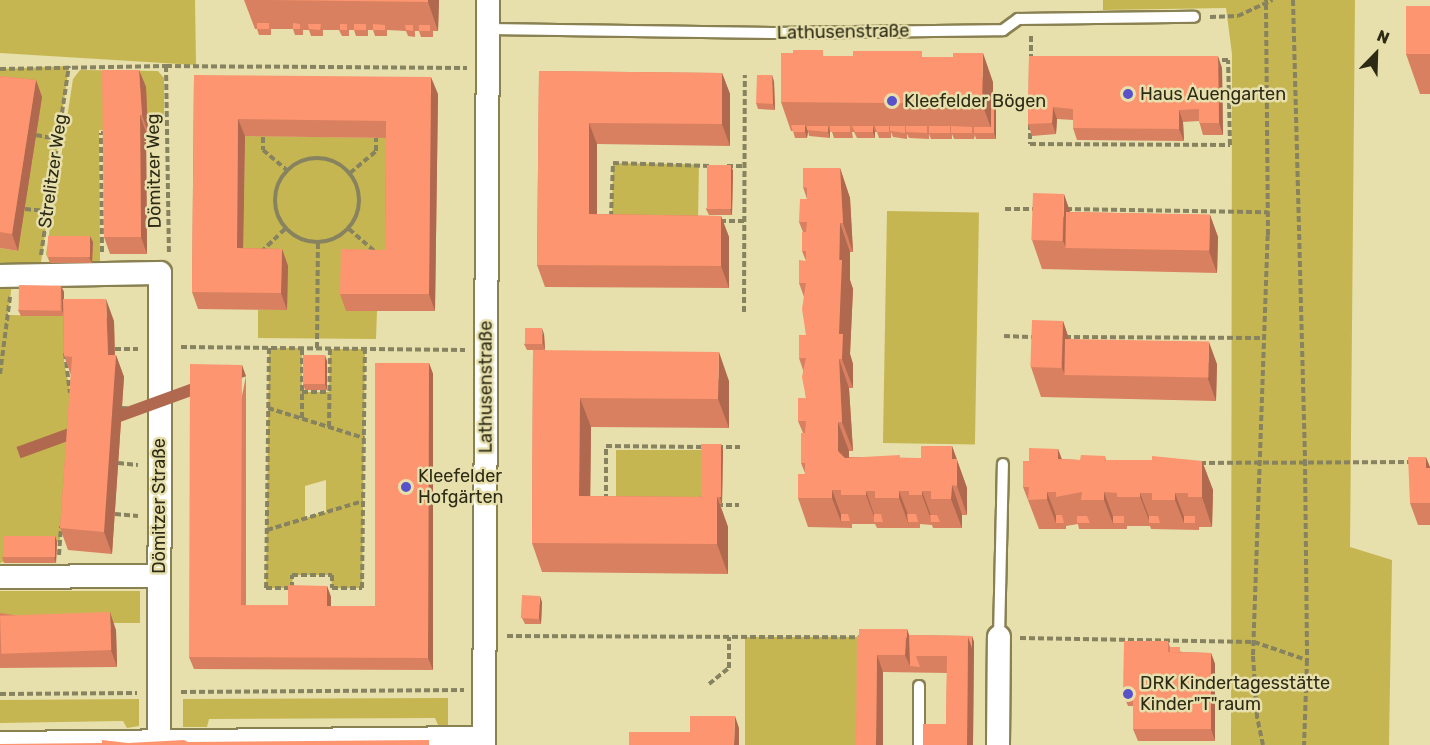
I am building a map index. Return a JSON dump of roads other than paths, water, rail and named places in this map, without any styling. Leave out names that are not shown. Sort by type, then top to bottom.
[{"type":"street","name":"Lathusenstraße","points":[[484,741],[488,0]]},
{"type":"street","name":"Dömitzer Straße","points":[[6,276],[160,273],[160,742]]},
{"type":"street","points":[[0,577],[159,576]]},
{"type":"street","points":[[998,745],[999,637]]},
{"type":"street","points":[[0,743],[484,741]]},
{"type":"lane","name":"Lathusenstraße","points":[[488,29],[773,33],[1004,30],[1018,19],[1031,18],[1194,17]]},
{"type":"lane","points":[[999,637],[1003,464]]},
{"type":"lane","points":[[919,686],[919,745]]},
{"type":"place","name":"Haus Auengarten","points":[[1128,94]]},
{"type":"place","name":"Kleefelder Bögen","points":[[892,101]]},
{"type":"place","name":"Kleefelder Hofgärten","points":[[406,487]]},
{"type":"place","name":"DRK Kindertagesstätte Kinder\"T\"raum","points":[[1128,694]]}]
